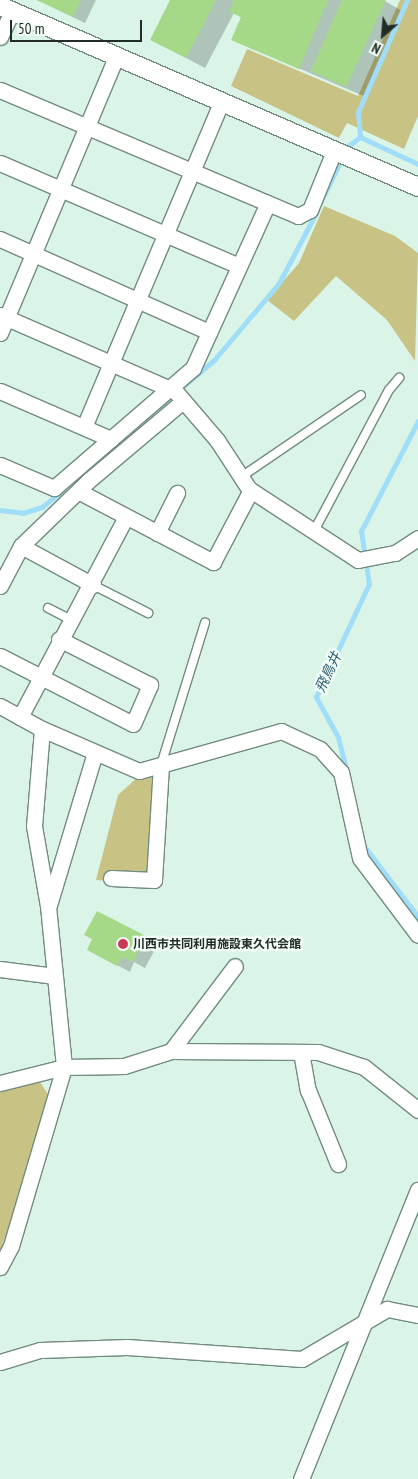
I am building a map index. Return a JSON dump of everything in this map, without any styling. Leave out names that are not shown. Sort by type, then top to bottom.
[{"type":"street","points":[[0,37],[6,8],[418,187]]},
{"type":"street","points":[[0,334],[4,317],[88,127],[116,57]]},
{"type":"street","points":[[0,90],[298,216],[310,210],[334,151]]},
{"type":"street","points":[[84,427],[196,172],[221,103]]},
{"type":"street","points":[[0,164],[239,266]]},
{"type":"street","points":[[0,465],[54,488],[167,388],[193,368],[268,202]]},
{"type":"street","points":[[0,239],[209,332]]},
{"type":"street","points":[[4,317],[167,388],[184,401],[251,490],[358,560],[395,553],[418,538]]},
{"type":"street","points":[[0,391],[111,439]]},
{"type":"street","points":[[0,586],[7,557],[78,491],[184,401]]},
{"type":"street","points":[[78,491],[213,562],[251,490]]},
{"type":"street","points":[[157,533],[177,493]]},
{"type":"street","points":[[20,717],[70,619],[93,585],[126,517]]},
{"type":"street","points":[[21,546],[93,585]]},
{"type":"street","points":[[0,656],[133,724],[152,681],[59,639]]},
{"type":"street","points":[[0,706],[95,753],[139,771],[281,732],[320,748],[341,772],[360,858],[418,935]]},
{"type":"street","points":[[0,1267],[12,1246],[64,1067],[48,906],[34,826],[42,728]]},
{"type":"street","points":[[48,906],[95,753]]},
{"type":"street","points":[[111,878],[154,880],[161,765]]},
{"type":"street","points":[[170,1051],[235,966]]},
{"type":"street","points":[[0,969],[55,976]]},
{"type":"street","points":[[0,1083],[64,1067],[124,1066],[170,1051],[301,1052],[364,1067],[418,1110]]},
{"type":"street","points":[[301,1052],[308,1090],[338,1164]]},
{"type":"street","points":[[301,1479],[418,1190]]},
{"type":"street","points":[[0,1362],[40,1350],[127,1347],[302,1359],[365,1320],[387,1309],[418,1315]]},
{"type":"lane","points":[[314,531],[389,390],[399,378]]},
{"type":"lane","points":[[241,476],[361,395]]},
{"type":"lane","points":[[93,585],[148,614]]},
{"type":"lane","points":[[48,608],[70,619]]},
{"type":"lane","points":[[161,765],[205,623]]},
{"type":"shaded area","points":[[400,0],[418,0],[418,116],[404,149],[347,123],[339,138],[231,86],[247,49],[358,96]]},
{"type":"shaded area","points":[[324,206],[395,236],[418,253],[415,361],[387,320],[336,276],[294,321],[267,300],[299,263]]},
{"type":"shaded area","points":[[139,776],[153,777],[147,884],[96,880],[118,795]]},
{"type":"shaded area","points":[[40,1082],[51,1099],[0,1252],[0,1092]]},
{"type":"building","points":[[37,0],[81,0],[73,17]]},
{"type":"building","points":[[170,0],[216,0],[186,58],[150,40]]},
{"type":"building","points":[[234,0],[328,0],[299,69],[231,40],[241,17],[229,12]]},
{"type":"building","points":[[342,0],[386,0],[346,87],[311,71]]},
{"type":"building","points":[[97,911],[146,936],[133,962],[122,957],[117,966],[87,950],[92,939],[84,935]]},
{"type":"waterway","name":"飛鳥井","points":[[407,0],[358,112],[360,137],[418,164]]},
{"type":"waterway","points":[[320,203],[348,146],[360,137]]},
{"type":"waterway","points":[[161,405],[214,360],[279,283],[317,211]]},
{"type":"waterway","name":"飛鳥井","points":[[346,769],[338,737],[316,697],[369,584],[361,531],[418,421]]},
{"type":"waterway","points":[[0,510],[23,513],[42,507],[62,491]]},
{"type":"waterway","name":"飛鳥井","points":[[364,846],[418,917]]},
{"type":"place","name":"川西市共同利用施設東久代会館","points":[[123,944]]}]
